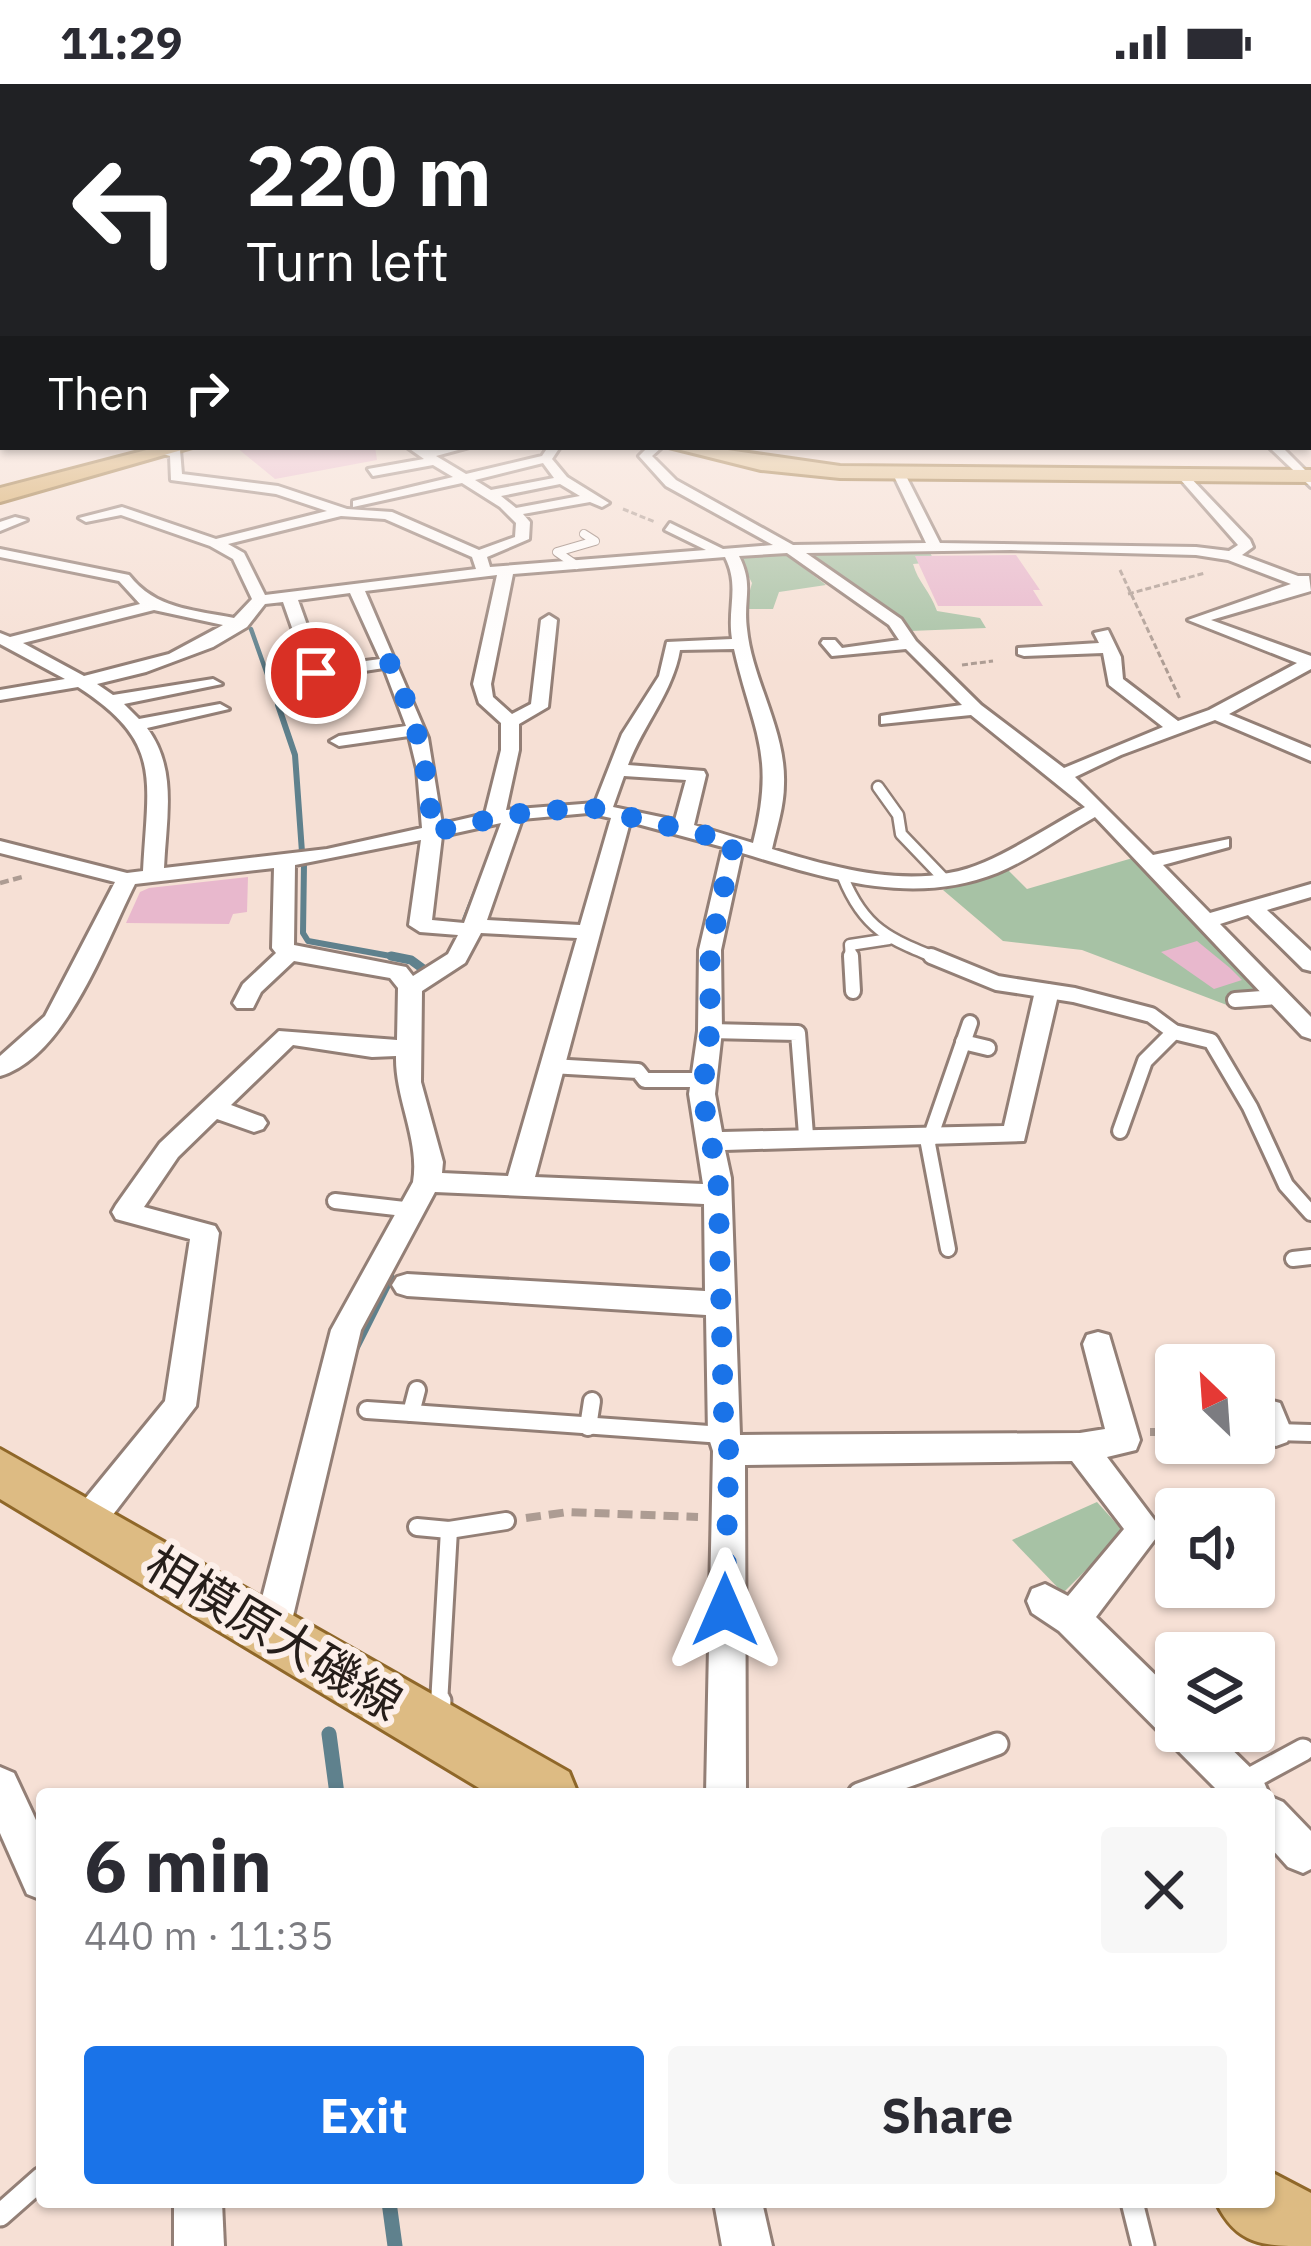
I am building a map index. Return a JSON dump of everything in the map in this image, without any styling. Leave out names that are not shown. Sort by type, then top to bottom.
[{"type":"highway","points":[[0,495],[109,464]]},
{"type":"main road","points":[[775,464],[899,474],[1308,478]]},
{"type":"main road","name":"相模原大磯線","points":[[0,1472],[537,1788]]},
{"type":"main road","points":[[1264,2208],[1311,2236]]},
{"type":"street","points":[[178,464],[176,477],[278,490],[339,510],[410,521],[478,555],[484,572]]},
{"type":"street","points":[[373,472],[396,464]]},
{"type":"street","points":[[440,464],[523,521],[522,539],[478,555]]},
{"type":"street","points":[[215,543],[512,464]]},
{"type":"street","points":[[555,464],[562,480],[595,501]]},
{"type":"street","points":[[651,464],[658,473],[792,550],[895,622],[910,644],[975,709],[1097,808],[1311,1031]]},
{"type":"street","points":[[899,474],[934,546]]},
{"type":"street","points":[[1185,476],[1245,543],[1246,548],[1231,556]]},
{"type":"street","points":[[488,494],[562,480]]},
{"type":"street","points":[[222,499],[211,493],[239,486]]},
{"type":"street","points":[[514,512],[595,501]]},
{"type":"street","points":[[86,518],[122,511],[215,543],[239,556],[260,600]]},
{"type":"street","points":[[0,527],[20,520]]},
{"type":"street","points":[[370,530],[410,521]]},
{"type":"street","points":[[670,527],[725,553],[743,579],[735,603],[770,742],[775,781],[748,847],[718,962],[703,1080],[717,1196],[726,1443],[726,1788]]},
{"type":"street","points":[[0,695],[166,658],[241,624],[260,600],[506,570],[792,550],[1112,548],[1231,556],[1309,582]]},
{"type":"street","points":[[0,554],[124,578],[138,597],[154,604],[241,624]]},
{"type":"street","points":[[410,988],[457,958],[472,928],[504,816],[510,722],[485,699],[482,684],[506,570]]},
{"type":"street","points":[[1309,582],[1196,620],[1311,662]]},
{"type":"street","points":[[356,589],[410,705],[428,772],[432,832],[420,925],[589,932]]},
{"type":"street","points":[[289,597],[328,709]]},
{"type":"street","points":[[4,640],[154,604]]},
{"type":"street","points":[[369,617],[393,613]]},
{"type":"street","points":[[510,722],[539,707],[549,620]]},
{"type":"street","points":[[4,640],[56,663],[134,724],[156,760],[153,876]]},
{"type":"street","points":[[1024,651],[1106,641],[1114,681],[1185,726]]},
{"type":"street","points":[[316,673],[386,655],[409,643]]},
{"type":"street","points":[[647,645],[743,644]]},
{"type":"street","points":[[839,654],[910,644]]},
{"type":"street","points":[[519,1185],[589,932],[618,770],[631,734],[667,676],[673,645]]},
{"type":"street","points":[[1063,776],[1114,751],[1215,714],[1311,662]]},
{"type":"street","points":[[105,702],[207,683]]},
{"type":"street","points":[[887,720],[975,709]]},
{"type":"street","points":[[134,724],[208,714]]},
{"type":"street","points":[[1215,714],[1311,754]]},
{"type":"street","points":[[339,740],[416,730]]},
{"type":"street","points":[[631,734],[664,734]]},
{"type":"street","points":[[618,770],[697,775],[683,827]]},
{"type":"street","points":[[0,847],[127,879],[285,861],[570,807],[683,827],[843,877],[895,884],[946,881],[1026,851],[1097,808]]},
{"type":"street","points":[[1149,862],[1222,843]]},
{"type":"street","points":[[271,1633],[346,1330],[414,1210],[430,1162],[408,1082],[410,988],[398,972],[283,948],[285,861]]},
{"type":"street","points":[[0,1068],[36,1041],[55,1019],[127,879]]},
{"type":"street","points":[[1206,921],[1311,890]]},
{"type":"street","points":[[1252,907],[1311,964]]},
{"type":"street","points":[[245,1003],[251,989],[291,951]]},
{"type":"street","points":[[712,1142],[806,1136],[1015,1135],[1047,991]]},
{"type":"street","points":[[87,1522],[180,1406],[205,1233],[112,1210],[288,1036],[372,1049],[409,1047]]},
{"type":"street","points":[[213,1108],[254,1123]]},
{"type":"street","points":[[427,1182],[717,1196]]},
{"type":"street","points":[[407,1286],[449,1301],[583,1307],[721,1304]]},
{"type":"street","points":[[726,1443],[1080,1448],[1124,1440],[1098,1344]]},
{"type":"street","points":[[1080,1448],[1145,1530],[1059,1610],[1155,1702]]},
{"type":"street","points":[[1207,1752],[1243,1788]]},
{"type":"street","points":[[0,1787],[36,1866]]},
{"type":"street","points":[[1275,1822],[1303,1852]]},
{"type":"street","points":[[198,2208],[199,2246]]},
{"type":"street","points":[[739,2208],[747,2246]]},
{"type":"lane","points":[[576,565],[557,552],[595,541],[584,534]]},
{"type":"lane","points":[[878,787],[898,815],[901,834],[946,881]]},
{"type":"lane","points":[[843,877],[856,909],[889,939],[997,982],[1151,1015],[1174,1032],[1211,1041],[1250,1107],[1286,1186],[1311,1213]]},
{"type":"lane","points":[[853,992],[850,945],[889,939]]},
{"type":"lane","points":[[1235,1000],[1277,997]]},
{"type":"lane","points":[[948,1249],[928,1144],[970,1023]]},
{"type":"lane","points":[[710,1030],[799,1033],[806,1136]]},
{"type":"lane","points":[[1120,1131],[1145,1061],[1174,1032]]},
{"type":"lane","points":[[963,1042],[988,1048]]},
{"type":"lane","points":[[550,1066],[638,1071],[645,1080],[703,1080]]},
{"type":"lane","points":[[334,1201],[414,1210]]},
{"type":"lane","points":[[924,1230],[944,1228]]},
{"type":"lane","points":[[1293,1259],[1311,1257]]},
{"type":"lane","points":[[411,1413],[417,1390]]},
{"type":"lane","points":[[588,1427],[592,1401]]},
{"type":"lane","points":[[368,1410],[726,1443]]},
{"type":"lane","points":[[1275,1424],[1311,1433]]},
{"type":"lane","points":[[417,1527],[449,1530],[506,1521]]},
{"type":"lane","points":[[438,1730],[449,1530]]},
{"type":"lane","points":[[876,1788],[997,1744]]},
{"type":"lane","points":[[1246,1788],[1303,1750]]},
{"type":"lane","points":[[0,2215],[36,2183]]},
{"type":"lane","points":[[1134,2208],[1143,2246]]},
{"type":"path","points":[[595,501],[670,527]]},
{"type":"path","points":[[1112,548],[1185,726]]},
{"type":"path","points":[[1127,594],[1249,562]]},
{"type":"path","points":[[506,1521],[568,1512],[725,1519]]},
{"type":"green space","points":[[927,547],[935,562],[913,564],[937,611],[980,618],[986,628],[910,631],[901,616],[813,555]]},
{"type":"green space","points":[[787,555],[826,585],[779,592],[773,609],[745,609],[752,583],[739,558]]},
{"type":"green space","points":[[1136,857],[1269,1003],[1240,1010],[1082,950],[1003,941],[943,890],[1008,870],[1027,889]]},
{"type":"green space","points":[[1097,1502],[1124,1532],[1063,1593],[1012,1540]]},
{"type":"building","points":[[257,464],[356,464],[275,479]]},
{"type":"building","points":[[1016,555],[1040,590],[1033,590],[1043,606],[938,606],[915,556]]},
{"type":"building","points":[[248,877],[247,912],[233,914],[229,924],[126,923],[140,892],[149,888]]},
{"type":"building","points":[[1197,941],[1242,980],[1214,989],[1161,952]]},
{"type":"waterway","points":[[251,629],[279,708]]},
{"type":"waterway","points":[[278,705],[295,755],[302,852]]},
{"type":"waterway","points":[[304,864],[303,933],[308,941],[396,957]]},
{"type":"waterway","points":[[464,922],[479,884]]},
{"type":"waterway","points":[[391,956],[396,957]]},
{"type":"waterway","points":[[396,957],[407,959]]},
{"type":"waterway","points":[[396,957],[411,960],[426,971]]},
{"type":"waterway","points":[[387,1284],[390,1277]]},
{"type":"waterway","points":[[355,1347],[388,1281]]},
{"type":"waterway","points":[[329,1734],[336,1788]]},
{"type":"waterway","points":[[390,2208],[395,2246]]},
{"type":"route","points":[[316,673],[389,662],[410,705],[428,772],[432,832],[551,808],[588,807],[734,842],[710,950],[710,1030],[702,1094],[718,1178],[724,1435],[729,1451],[725,1610]]}]
